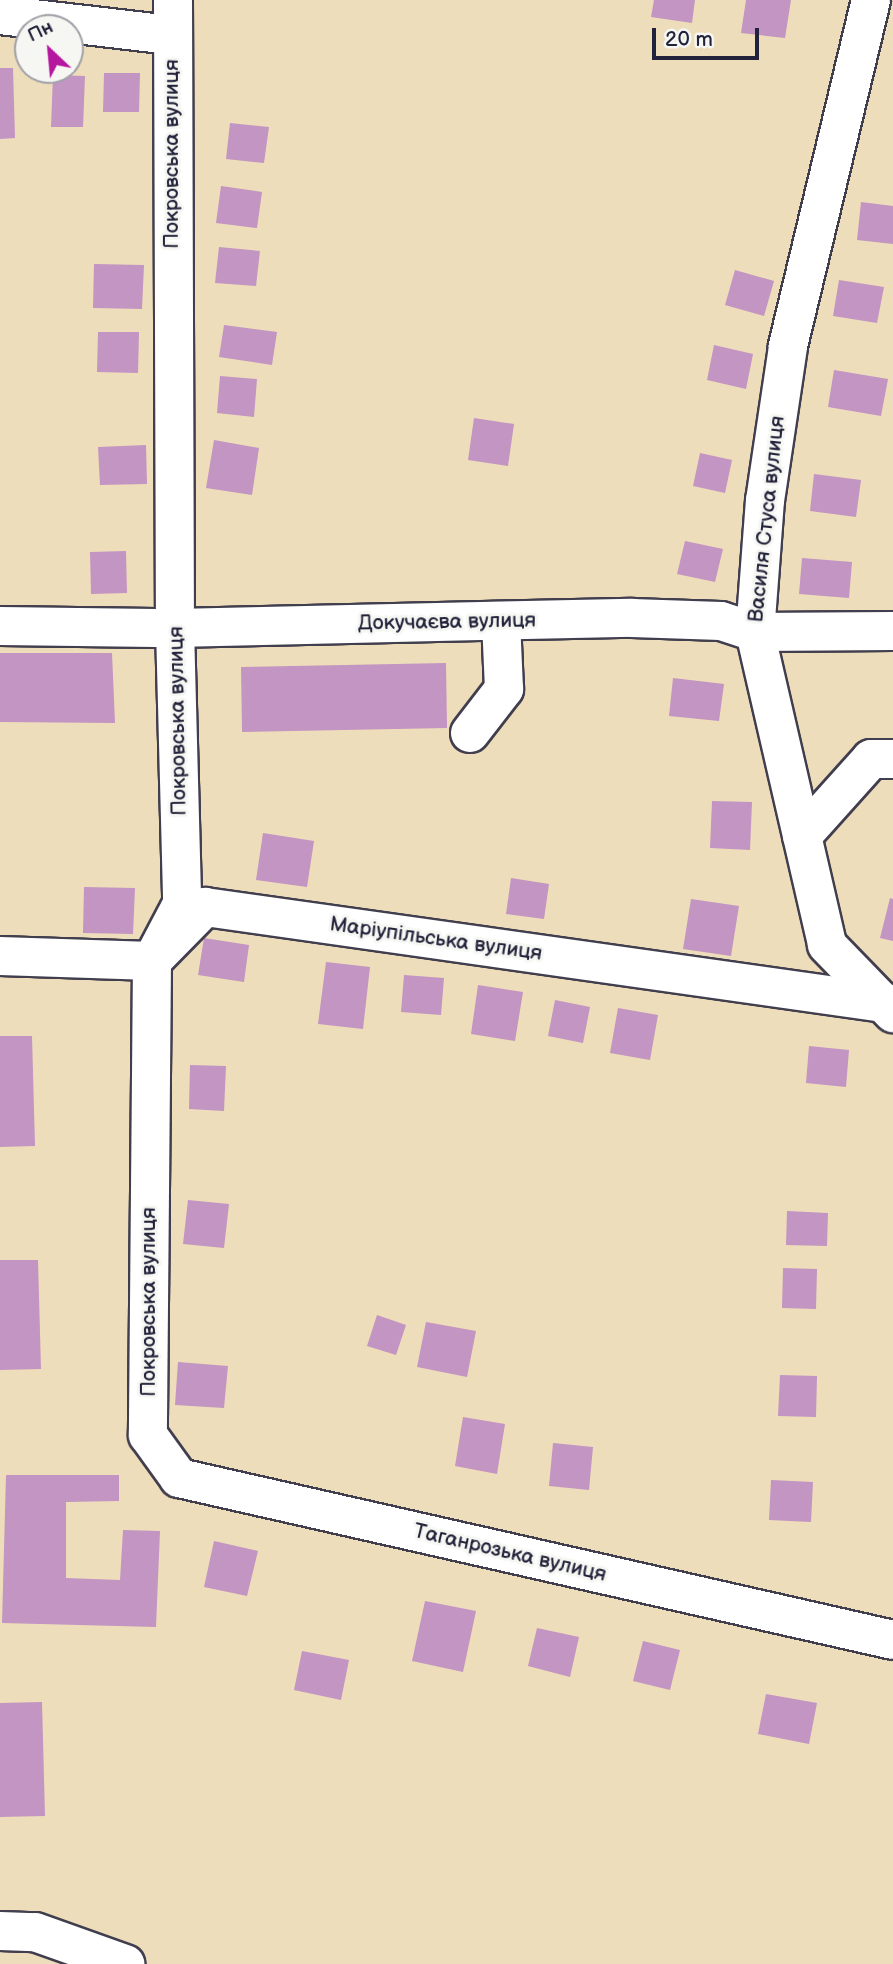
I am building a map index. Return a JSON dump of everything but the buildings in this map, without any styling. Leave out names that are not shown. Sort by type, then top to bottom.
[{"type":"street","name":"Василя Стуса вулиця","points":[[871,0],[788,347],[765,500],[755,632],[827,945],[891,1007]]},
{"type":"street","points":[[0,15],[172,18]]},
{"type":"street","name":"Покровська вулиця","points":[[148,1435],[152,961],[182,904],[175,628],[172,18]]},
{"type":"street","name":"Докучаєва вулиця","points":[[0,626],[175,628],[501,621],[721,621],[755,632],[893,631]]},
{"type":"street","points":[[470,733],[504,689],[501,621]]},
{"type":"street","points":[[802,836],[871,759],[893,759]]},
{"type":"street","name":"Маріупільська вулиця","points":[[152,961],[205,907],[891,1007]]},
{"type":"street","points":[[0,956],[152,961]]},
{"type":"street","name":"Таганрозька вулиця","points":[[148,1435],[179,1478],[893,1640]]},
{"type":"street","points":[[0,1931],[35,1932],[125,1964]]}]
